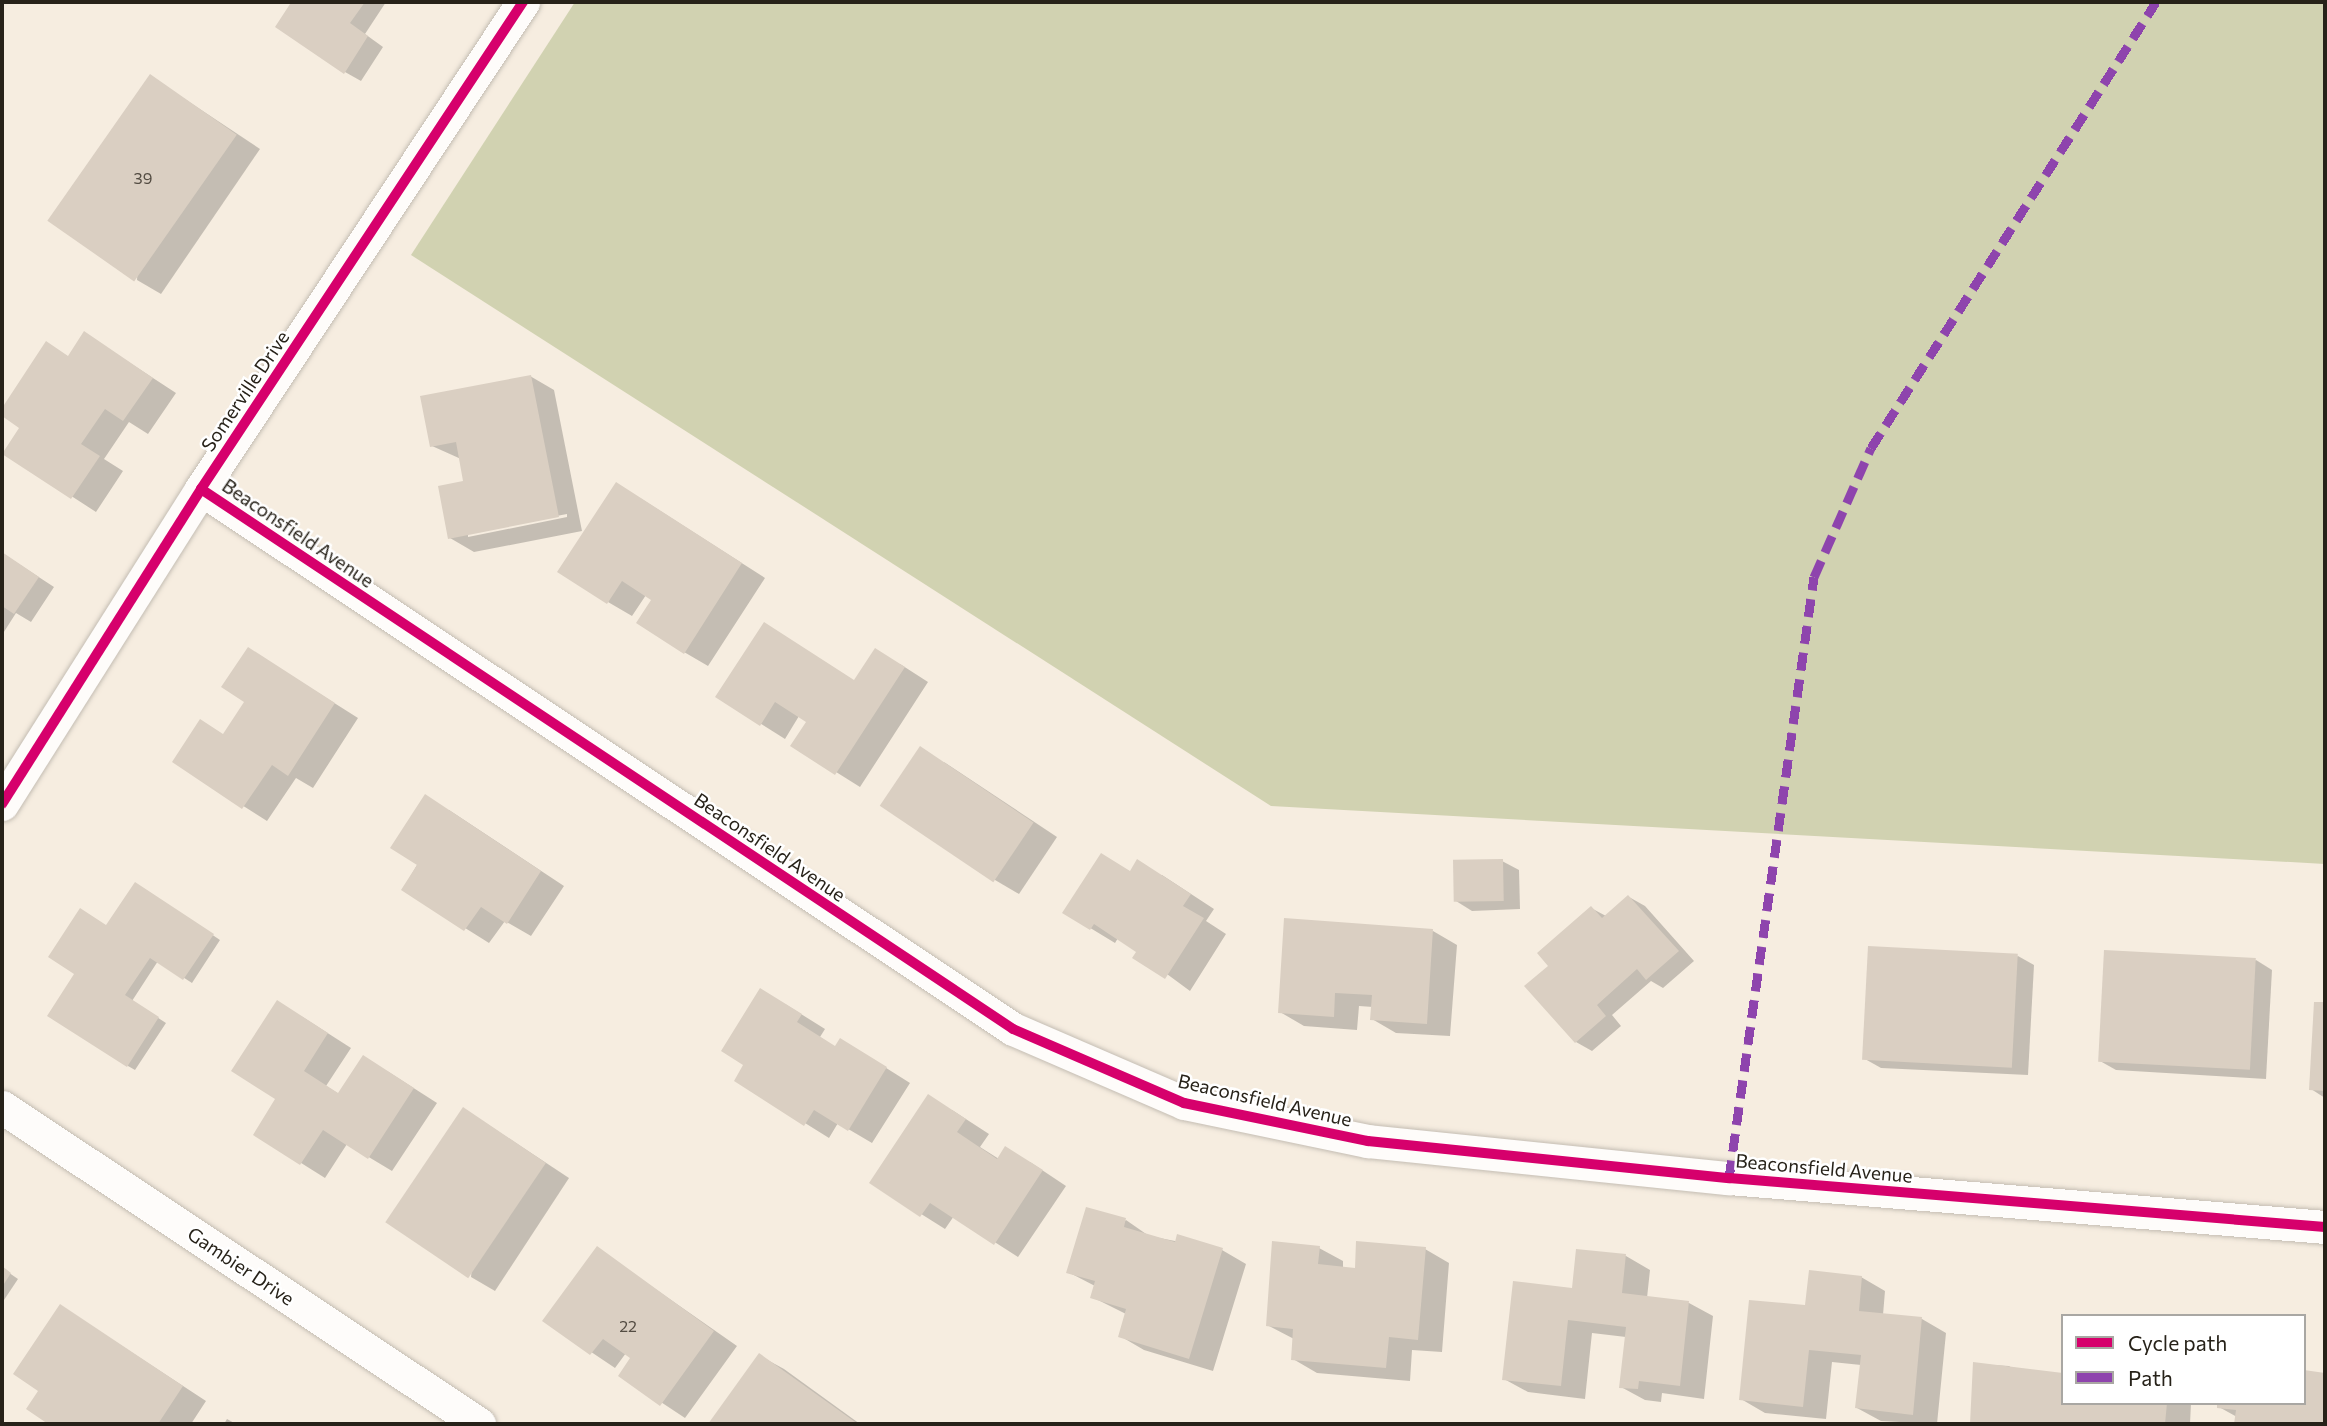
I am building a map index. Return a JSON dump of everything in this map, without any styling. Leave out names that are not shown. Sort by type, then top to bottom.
[{"type":"street","name":"Somerville Drive","points":[[2,804],[201,489],[523,2]]},
{"type":"street","name":"Beaconsfield Avenue","points":[[201,489],[1013,1029],[1184,1103],[1368,1141],[1729,1178],[2325,1227]]},
{"type":"street","name":"Gambier Drive","points":[[2,1107],[479,1424]]},
{"type":"green space","points":[[575,2],[2325,2],[2325,864],[1271,806],[411,255]]},
{"type":"building","points":[[286,2],[365,2],[350,23],[368,36],[344,74],[275,27],[290,4]]},
{"type":"building","points":[[150,74],[237,135],[134,281],[47,221]]},
{"type":"building","points":[[84,331],[153,378],[123,421],[105,409],[81,444],[100,456],[71,499],[2,454],[19,428],[2,416],[2,408],[46,341],[68,356]]},
{"type":"building","points":[[531,375],[559,517],[448,539],[438,486],[463,481],[456,442],[430,447],[420,396]]},
{"type":"building","points":[[616,482],[742,563],[684,654],[636,623],[651,600],[622,581],[607,604],[557,572]]},
{"type":"building","points":[[2,552],[39,577],[14,614],[2,606]]},
{"type":"building","points":[[764,622],[854,680],[875,648],[905,667],[835,775],[790,746],[806,722],[775,702],[760,726],[715,697]]},
{"type":"building","points":[[248,647],[335,703],[288,776],[272,765],[242,809],[172,762],[200,719],[223,734],[244,702],[221,687]]},
{"type":"building","points":[[920,746],[1034,823],[993,882],[880,806]]},
{"type":"building","points":[[425,794],[541,871],[507,924],[481,907],[464,931],[401,890],[417,865],[390,848]]},
{"type":"building","points":[[1101,853],[1130,871],[1137,859],[1191,894],[1183,906],[1204,918],[1165,979],[1132,958],[1136,952],[1094,924],[1090,930],[1062,913]]},
{"type":"building","points":[[1503,859],[1504,901],[1454,902],[1453,860]]},
{"type":"building","points":[[135,882],[214,934],[183,980],[150,958],[125,995],[159,1017],[127,1067],[47,1016],[74,974],[48,957],[80,908],[106,925]]},
{"type":"building","points":[[1628,895],[1679,951],[1646,980],[1637,969],[1597,1005],[1606,1016],[1575,1043],[1524,986],[1548,966],[1537,953],[1591,906],[1602,918]]},
{"type":"building","points":[[1284,918],[1433,929],[1427,1024],[1370,1020],[1372,995],[1335,993],[1334,1017],[1278,1013]]},
{"type":"building","points":[[1868,946],[2018,954],[2012,1068],[1862,1060]]},
{"type":"building","points":[[2104,950],[2256,958],[2250,1070],[2098,1062]]},
{"type":"building","points":[[760,988],[802,1014],[797,1022],[835,1046],[840,1038],[887,1067],[848,1131],[814,1110],[804,1126],[734,1081],[743,1065],[721,1051]]},
{"type":"building","points":[[277,1000],[328,1033],[304,1071],[338,1093],[363,1055],[414,1088],[368,1159],[323,1130],[300,1165],[253,1135],[275,1099],[231,1071]]},
{"type":"building","points":[[2314,1002],[2325,1002],[2325,1091],[2309,1090]]},
{"type":"building","points":[[928,1094],[966,1119],[957,1132],[997,1159],[1005,1146],[1043,1170],[994,1245],[930,1203],[920,1217],[869,1183]]},
{"type":"building","points":[[463,1107],[546,1163],[468,1278],[385,1222]]},
{"type":"building","points":[[1086,1207],[1126,1218],[1124,1227],[1175,1242],[1177,1234],[1223,1248],[1189,1359],[1118,1337],[1126,1309],[1090,1298],[1095,1281],[1066,1273]]},
{"type":"building","points":[[1272,1241],[1320,1246],[1318,1264],[1355,1268],[1356,1241],[1426,1247],[1418,1340],[1389,1337],[1386,1368],[1291,1360],[1293,1329],[1266,1326]]},
{"type":"building","points":[[597,1246],[714,1331],[660,1406],[618,1376],[630,1358],[603,1339],[590,1355],[542,1321]]},
{"type":"building","points":[[1576,1249],[1626,1254],[1622,1293],[1689,1301],[1680,1386],[1639,1381],[1638,1389],[1619,1388],[1626,1327],[1568,1320],[1561,1386],[1502,1380],[1513,1281],[1572,1288]]},
{"type":"building","points":[[2,1266],[11,1273],[2,1287]]},
{"type":"building","points":[[1809,1270],[1862,1276],[1859,1311],[1922,1317],[1913,1415],[1855,1408],[1861,1355],[1809,1350],[1803,1407],[1739,1400],[1749,1300],[1805,1305]]},
{"type":"building","points":[[60,1304],[183,1386],[158,1424],[48,1424],[26,1409],[38,1391],[13,1374]]},
{"type":"building","points":[[759,1353],[858,1424],[708,1424]]},
{"type":"building","points":[[1973,1362],[2061,1373],[2061,1405],[2167,1405],[2165,1424],[1970,1424]]},
{"type":"building","points":[[2306,1370],[2325,1373],[2325,1424],[2234,1424],[2236,1410],[2217,1408],[2217,1405],[2306,1405]]},
{"type":"marked path","points":[[1729,1178],[1814,577],[1871,448],[2156,2]]},
{"type":"cycle path","points":[[2,804],[201,489],[523,2]]},
{"type":"cycle path","points":[[201,489],[1013,1029],[1184,1103],[1368,1141],[1729,1178],[2325,1227]]}]
